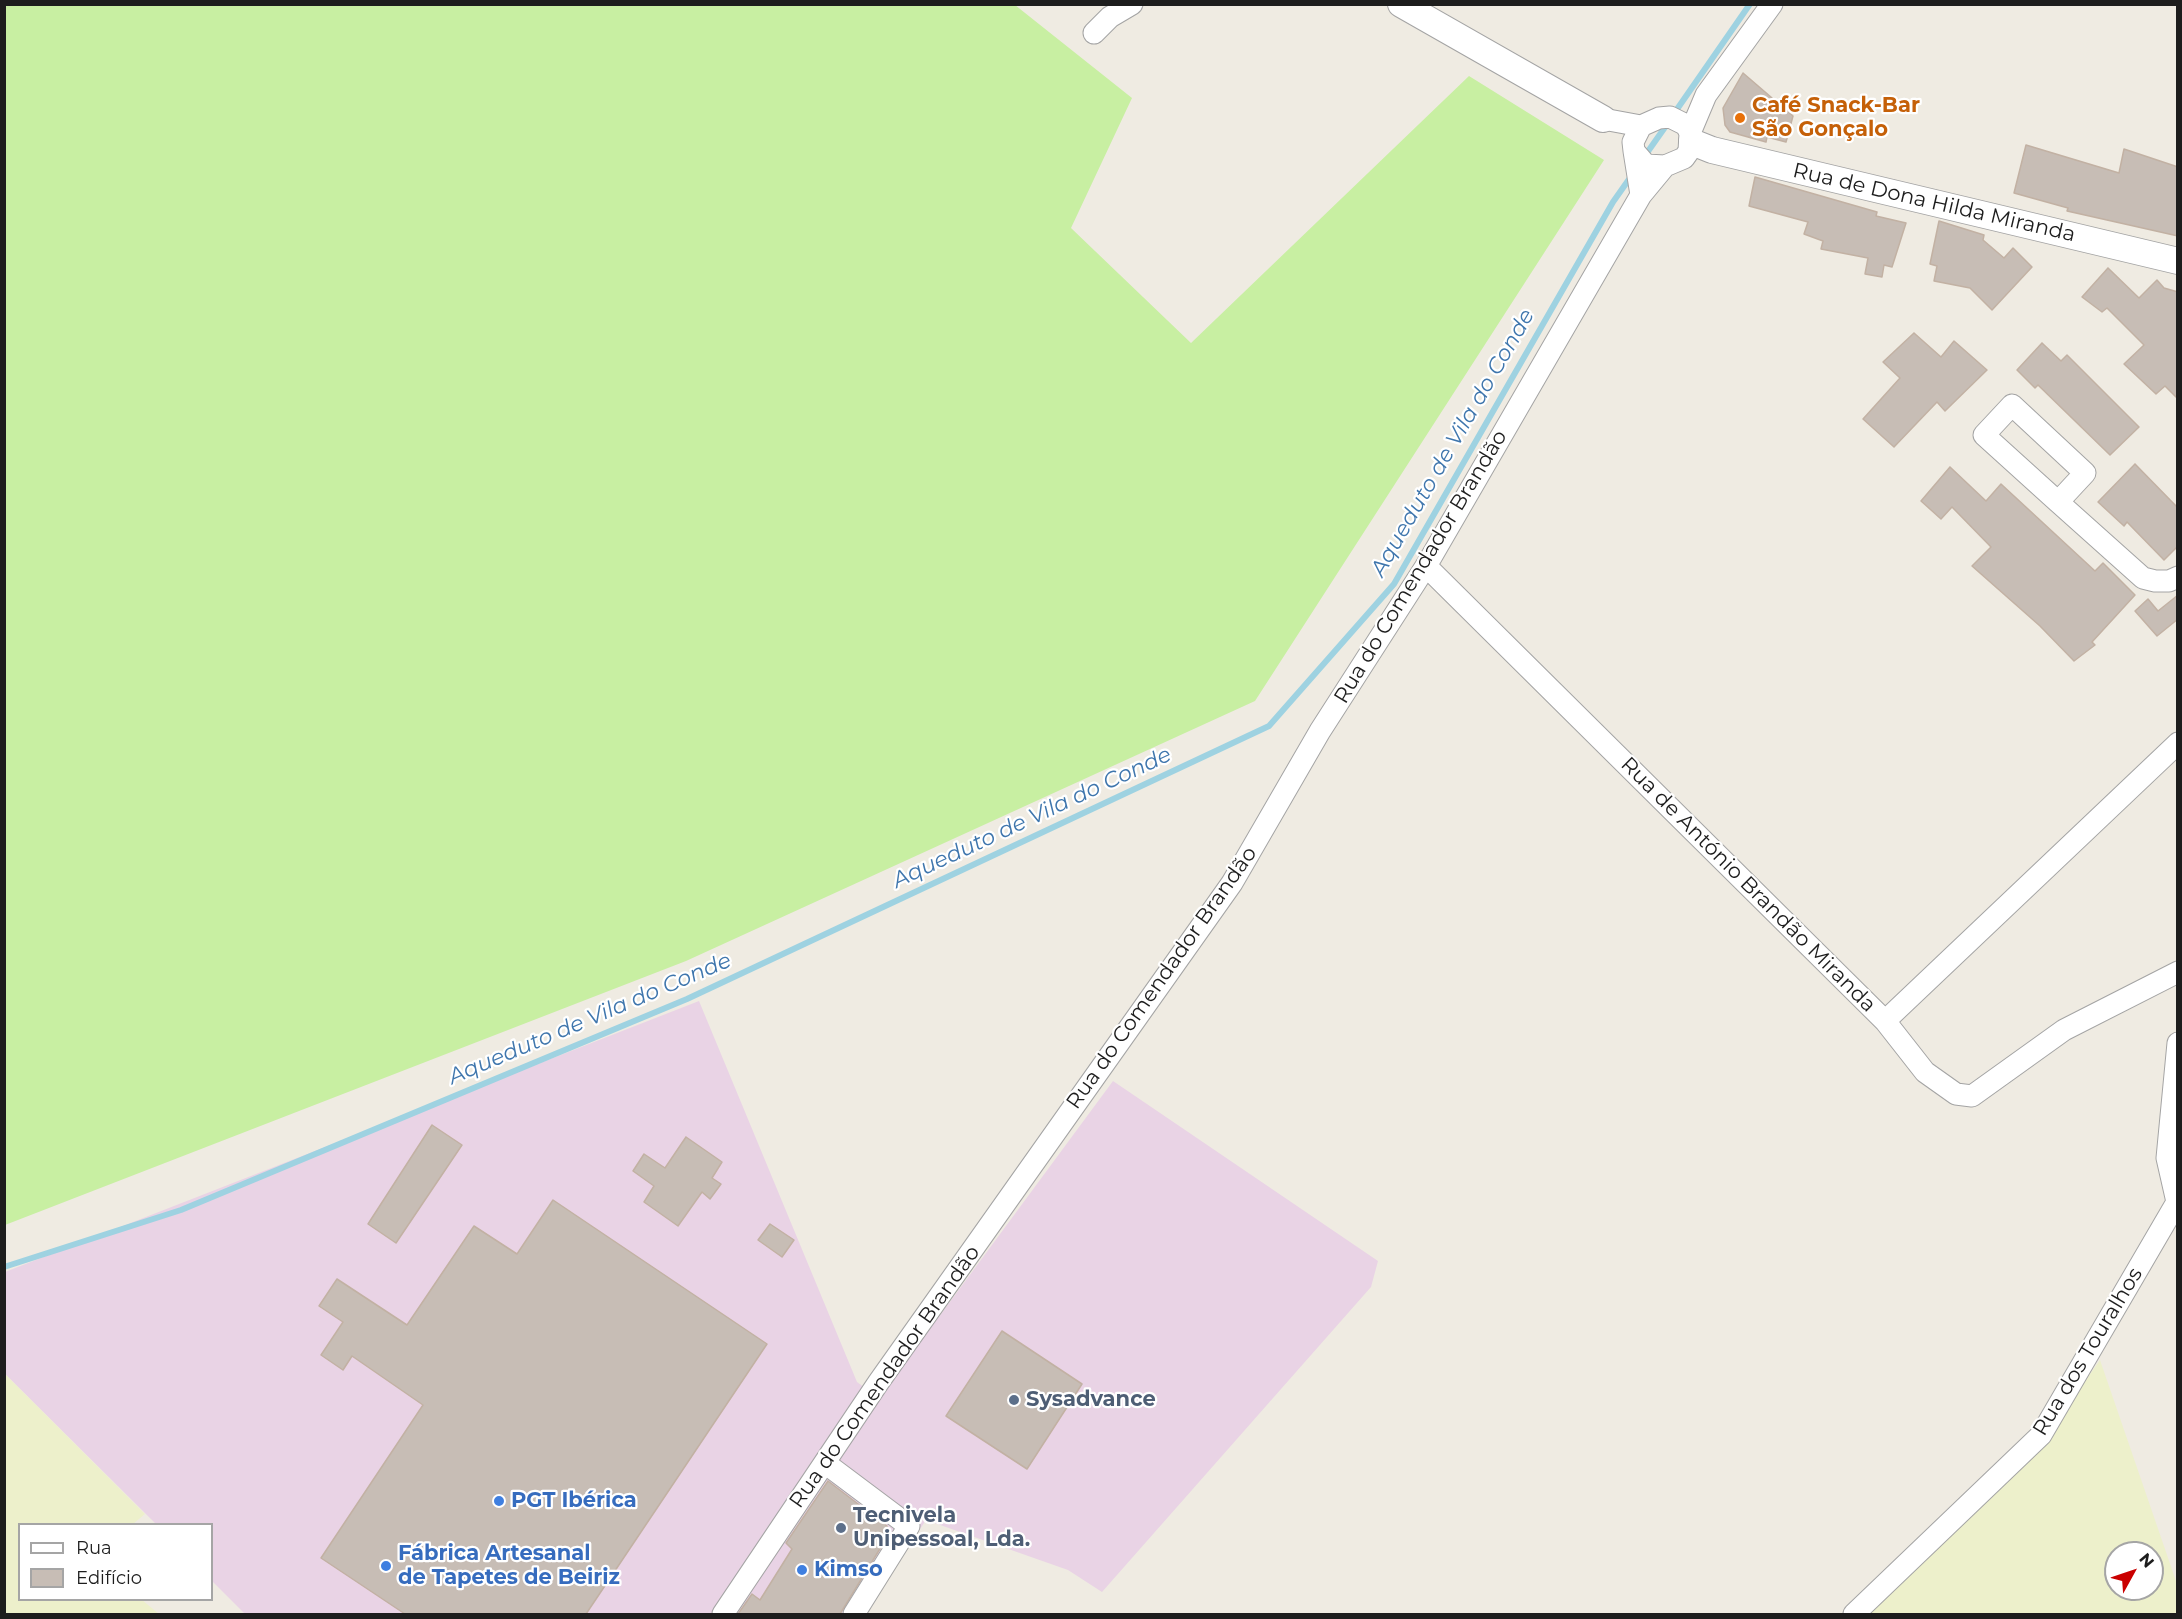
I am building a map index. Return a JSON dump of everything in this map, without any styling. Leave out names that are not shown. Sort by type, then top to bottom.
[{"type":"street","points":[[1094,33],[1110,17],[1132,4]]},
{"type":"street","points":[[1401,4],[1636,140],[1646,165],[1665,166],[1684,158],[1706,95],[1772,4]]},
{"type":"street","points":[[1636,140],[1659,118],[1670,117],[1706,95]]},
{"type":"street","points":[[1670,117],[1686,125],[1691,138]]},
{"type":"street","name":"Rua de Dona Hilda Miranda","points":[[1691,138],[1712,150],[2178,261]]},
{"type":"street","points":[[1636,140],[1641,195]]},
{"type":"street","name":"Rua do Comendador Brandão","points":[[723,1614],[885,1374],[1232,883],[1320,731],[1426,566],[1641,195],[1665,166]]},
{"type":"street","points":[[2058,502],[2085,472],[2012,405],[1984,435],[2080,522],[2143,578],[2169,581],[2178,578]]},
{"type":"street","name":"Rua de António Brandão Miranda","points":[[1426,566],[1885,1021],[2178,743]]},
{"type":"street","points":[[1885,1021],[1925,1072],[1956,1094],[1972,1096],[2064,1030],[2178,972]]},
{"type":"street","points":[[2177,1202],[2167,1158],[2178,1043]]},
{"type":"street","name":"Rua dos Touralhos","points":[[1854,1614],[2041,1435],[2177,1202]]},
{"type":"street","points":[[825,1462],[909,1526],[854,1614]]},
{"type":"shaded area","points":[[699,1001],[857,1382],[879,1398],[1113,1081],[1378,1261],[1371,1287],[1102,1592],[1068,1570],[926,1520],[864,1614],[245,1614],[213,1582],[213,1523],[155,1523],[5,1374],[5,1272]]},
{"type":"green space","points":[[5,4],[1015,5],[1132,98],[1071,228],[1191,343],[1469,76],[1604,160],[1255,701],[686,961],[5,1225]]},
{"type":"green space","points":[[2100,1360],[2162,1541],[2104,1541],[2104,1601],[2164,1601],[2164,1546],[2177,1584],[2177,1614],[1864,1614],[2032,1456]]},
{"type":"green space","points":[[5,1374],[145,1514],[134,1523],[18,1523],[18,1601],[143,1601],[159,1614],[5,1614]]},
{"type":"building","points":[[1743,73],[1793,116],[1786,142],[1767,137],[1766,142],[1730,132],[1725,125],[1723,108]]},
{"type":"building","points":[[2026,145],[2119,173],[2124,149],[2178,167],[2178,236],[2067,211],[2068,208],[2014,193]]},
{"type":"building","points":[[1755,177],[1877,212],[1876,216],[1906,223],[1892,267],[1884,265],[1882,277],[1865,274],[1868,258],[1821,249],[1823,241],[1804,234],[1808,222],[1749,206]]},
{"type":"building","points":[[1939,221],[1984,235],[1983,240],[2004,258],[2013,248],[2032,267],[1992,310],[1970,288],[1934,281],[1937,266],[1930,264]]},
{"type":"building","points":[[2108,268],[2139,298],[2157,280],[2164,288],[2178,292],[2178,399],[2165,386],[2156,394],[2124,364],[2144,345],[2107,308],[2102,312],[2082,297]]},
{"type":"building","points":[[1914,333],[1941,357],[1954,341],[1987,370],[1945,411],[1937,402],[1894,447],[1863,419],[1900,378],[1883,362]]},
{"type":"building","points":[[2042,343],[2061,361],[2067,355],[2139,427],[2110,455],[2038,385],[2035,388],[2017,370]]},
{"type":"building","points":[[2135,464],[2178,508],[2178,546],[2164,560],[2127,522],[2124,526],[2098,502]]},
{"type":"building","points":[[1950,467],[1986,501],[2001,484],[2095,571],[2103,563],[2135,595],[2092,642],[2095,645],[2074,661],[2040,626],[1972,566],[1991,547],[1952,507],[1941,519],[1921,501]]},
{"type":"building","points":[[2178,595],[2178,619],[2157,636],[2135,611],[2148,599],[2158,611]]},
{"type":"building","points":[[432,1125],[462,1145],[396,1243],[368,1224]]},
{"type":"building","points":[[686,1137],[722,1162],[712,1178],[721,1184],[710,1199],[702,1192],[678,1226],[644,1202],[654,1186],[633,1171],[644,1154],[665,1168]]},
{"type":"building","points":[[553,1200],[767,1344],[586,1614],[405,1614],[321,1558],[423,1405],[352,1356],[343,1370],[321,1355],[343,1322],[319,1306],[337,1279],[407,1325],[474,1226],[517,1254]]},
{"type":"building","points":[[770,1224],[794,1240],[782,1257],[758,1240]]},
{"type":"building","name":"Sysadvance","points":[[1002,1331],[1082,1384],[1027,1469],[946,1416]]},
{"type":"building","points":[[828,1481],[887,1526],[889,1534],[840,1614],[738,1614],[752,1594],[760,1600],[792,1549],[786,1543]]},
{"type":"waterway","name":"Aqueduto de Vila do Conde","points":[[1673,115],[1750,4]]},
{"type":"waterway","name":"Aqueduto de Vila do Conde","points":[[1644,157],[1668,123]]},
{"type":"waterway","name":"Aqueduto de Vila do Conde","points":[[4,1267],[181,1210],[687,999],[1269,726],[1394,584],[1613,202],[1632,175]]},
{"type":"place","name":"Café Snack-Bar São Gonçalo","points":[[1740,118]]},
{"type":"place","name":"Sysadvance","points":[[1014,1400]]},
{"type":"place","name":"PGT Ibérica","points":[[499,1501]]},
{"type":"place","name":"Tecnivela Unipessoal, Lda.","points":[[841,1528]]},
{"type":"place","name":"Fábrica Artesanal de Tapetes de Beiriz","points":[[386,1566]]},
{"type":"place","name":"Kimso","points":[[802,1570]]}]
